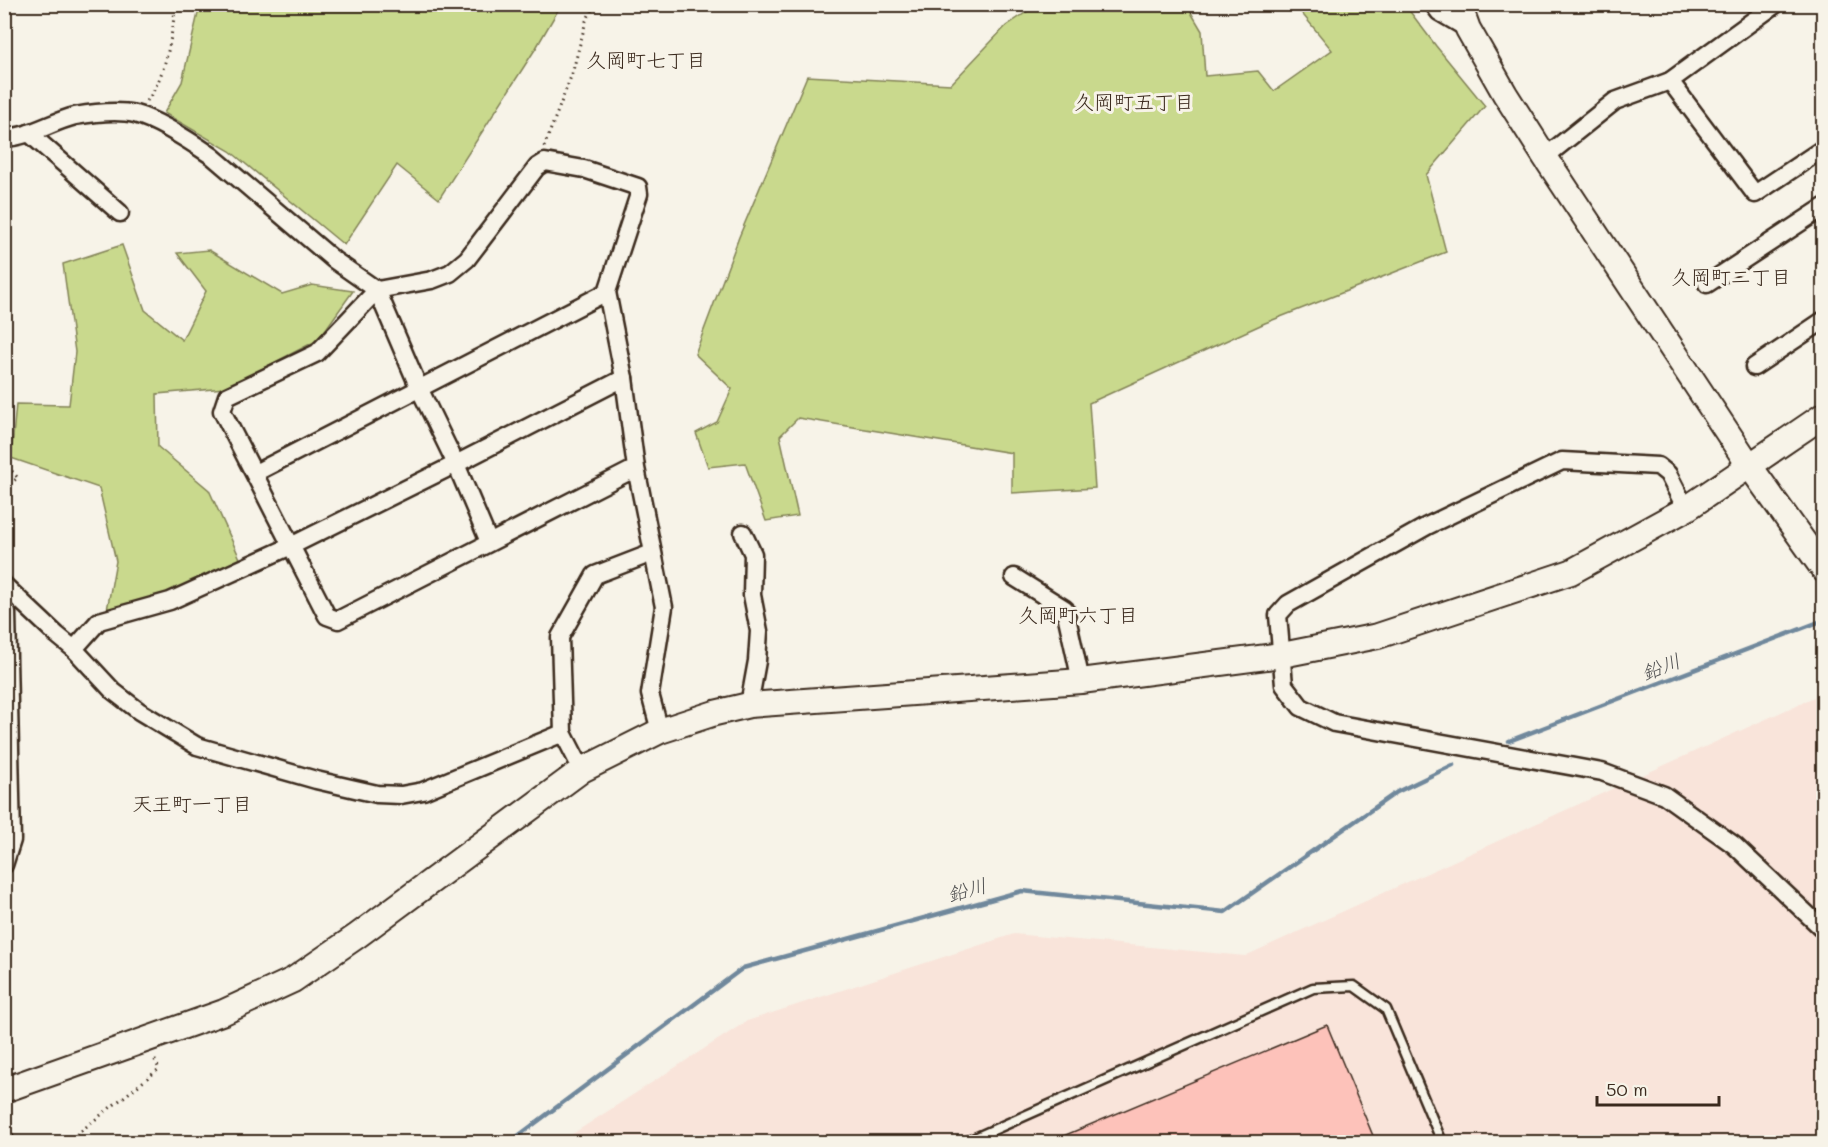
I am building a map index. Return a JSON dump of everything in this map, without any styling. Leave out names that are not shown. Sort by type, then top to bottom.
[{"type":"street","points":[[1433,4],[1439,12],[1468,29]]},
{"type":"street","points":[[1459,4],[1468,29],[1505,94],[1545,157],[1749,465],[1824,570]]},
{"type":"street","points":[[1545,157],[1615,101],[1670,81],[1776,4]]},
{"type":"street","points":[[1670,81],[1755,194],[1824,148]]},
{"type":"street","points":[[4,138],[29,133],[75,116],[118,111],[137,114],[212,156],[334,260],[377,290],[418,388],[456,464],[489,542]]},
{"type":"street","points":[[29,133],[120,213]]},
{"type":"street","points":[[636,468],[338,620],[327,616],[222,411],[227,396],[316,353],[377,290],[432,280],[450,273],[467,259],[537,167],[545,162],[584,169],[638,187],[639,194],[607,292],[624,378],[636,468],[664,608],[650,694],[660,731]]},
{"type":"street","points":[[1707,284],[1824,207]]},
{"type":"street","points":[[255,473],[607,292]]},
{"type":"street","points":[[1754,367],[1824,320]]},
{"type":"street","points":[[74,649],[99,621],[170,601],[291,546],[624,378]]},
{"type":"street","points":[[4,1090],[224,1012],[293,980],[357,936],[582,770],[660,731],[715,713],[749,705],[1081,681],[1282,655],[1378,636],[1571,572],[1686,509],[1823,417]]},
{"type":"street","points":[[1686,509],[1668,474],[1658,466],[1562,461],[1427,526],[1288,604],[1278,615],[1284,685],[1301,707],[1334,723],[1602,772],[1664,795],[1734,845],[1824,930]]},
{"type":"street","points":[[743,533],[753,554],[752,595],[759,631],[757,661],[749,705]]},
{"type":"street","points":[[582,770],[563,734],[560,636],[595,575],[652,553]]},
{"type":"street","points":[[1014,577],[1065,609],[1081,681]]},
{"type":"street","points":[[4,585],[74,649],[113,691],[139,711],[197,746],[316,780],[377,794],[401,795],[423,791],[563,734]]},
{"type":"street","points":[[4,609],[6,612],[8,842],[4,865]]},
{"type":"lane","points":[[966,1143],[1313,988],[1354,986],[1386,1009],[1442,1143]]},
{"type":"path","points":[[137,114],[156,87],[169,49],[176,4]]},
{"type":"path","points":[[537,167],[572,74],[586,21],[595,4]]},
{"type":"path","points":[[4,462],[18,478],[4,487]]},
{"type":"path","points":[[67,1143],[159,1069],[146,1040]]},
{"type":"shaded area","points":[[1823,693],[1823,1142],[560,1142],[747,1021],[1014,934],[1245,956]]},
{"type":"green space","points":[[200,4],[561,5],[439,199],[397,165],[344,245],[230,151],[164,113],[182,82]]},
{"type":"green space","points":[[1186,4],[1202,31],[1205,76],[1258,71],[1274,91],[1332,50],[1295,5],[1405,5],[1485,106],[1426,175],[1446,252],[1265,323],[1089,403],[1095,488],[1012,493],[1012,453],[798,418],[780,436],[798,516],[766,521],[745,463],[708,467],[696,433],[717,422],[732,389],[695,354],[739,237],[807,76],[951,84],[1006,26],[1037,5]]},
{"type":"green space","points":[[122,245],[145,310],[182,340],[206,291],[177,253],[209,250],[282,294],[312,285],[353,291],[318,340],[225,388],[157,394],[158,447],[209,490],[242,563],[167,598],[107,610],[116,561],[99,488],[11,458],[16,404],[69,405],[75,352],[63,264]]},
{"type":"building","points":[[1327,1025],[1376,1143],[1049,1143],[1049,1142]]},
{"type":"waterway","name":"鉛川","points":[[1509,741],[1824,620]]},
{"type":"waterway","name":"鉛川","points":[[510,1142],[743,968],[1022,891],[1225,912],[1397,792],[1453,765]]},
{"type":"district","name":"久岡町七丁目","points":[[646,60]]},
{"type":"district","name":"久岡町五丁目","points":[[1134,102]]},
{"type":"district","name":"久岡町二丁目","points":[[1731,277]]},
{"type":"district","name":"久岡町六丁目","points":[[1078,615]]},
{"type":"district","name":"天王町一丁目","points":[[192,804]]}]
